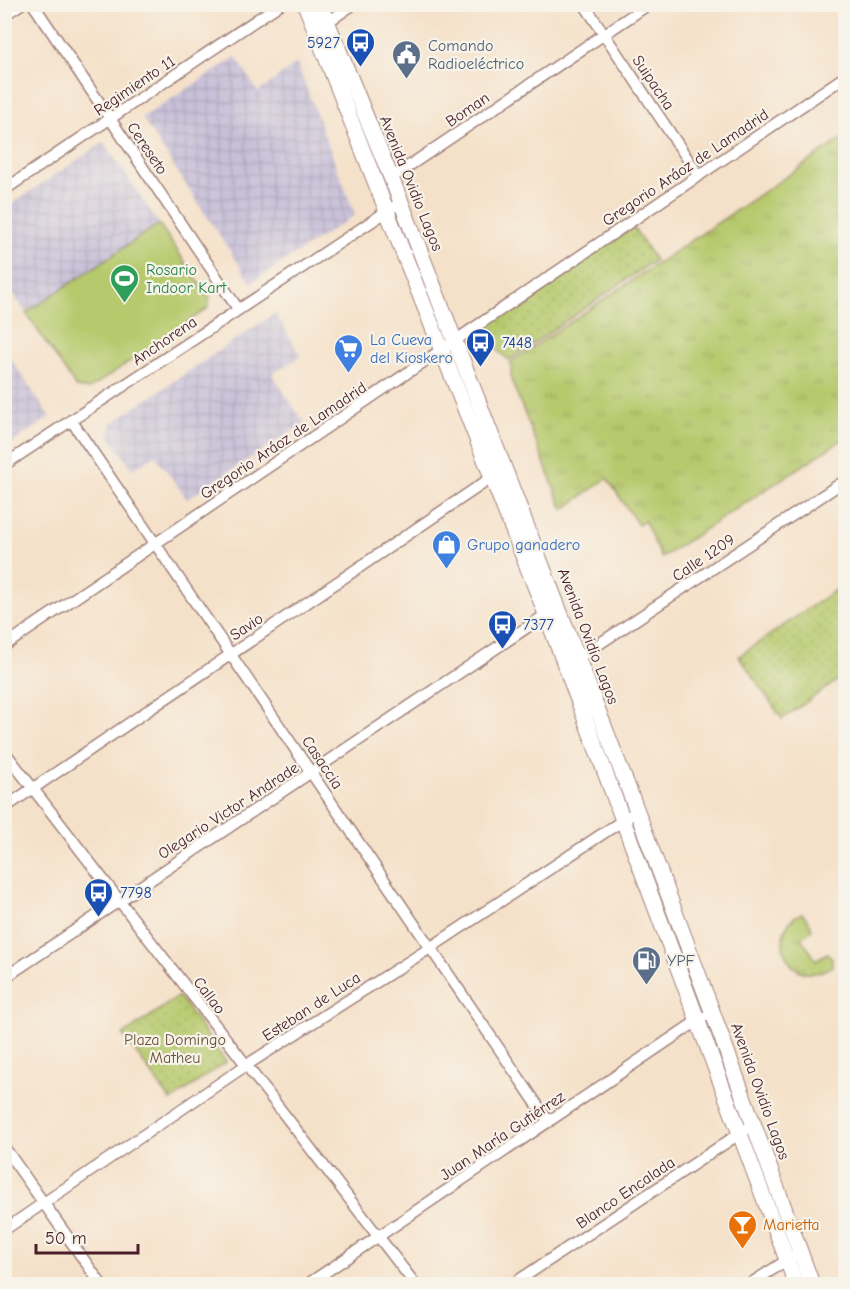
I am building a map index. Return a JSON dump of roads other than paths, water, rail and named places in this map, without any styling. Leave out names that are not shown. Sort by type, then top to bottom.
[{"type":"main road","name":"Avenida Ovidio Lagos","points":[[305,4],[321,26],[392,178],[456,342],[499,474],[552,610],[622,820],[697,1021],[740,1133],[793,1256],[812,1284]]},
{"type":"main road","name":"Avenida Ovidio Lagos","points":[[320,4],[321,26],[387,211],[442,350],[499,474]]},
{"type":"main road","name":"Avenida Ovidio Lagos","points":[[552,610],[578,658],[754,1124],[793,1256],[796,1284]]},
{"type":"street","points":[[4,15],[21,4]]},
{"type":"street","name":"Cereseto","points":[[33,4],[238,309]]},
{"type":"street","name":"Regimiento 11","points":[[4,190],[280,4]]},
{"type":"street","points":[[321,26],[354,4]]},
{"type":"street","name":"Suipacha","points":[[584,4],[699,176]]},
{"type":"street","name":"Boman","points":[[392,178],[649,4]]},
{"type":"street","name":"Gregorio Aráoz de Lamadrid","points":[[4,646],[846,76]]},
{"type":"street","name":"Anchorena","points":[[4,465],[401,202]]},
{"type":"street","name":"Casaccia","points":[[71,420],[549,1122]]},
{"type":"street","name":"Savio","points":[[4,808],[499,474]]},
{"type":"street","name":"Calle 1209","points":[[578,658],[846,480]]},
{"type":"street","name":"Olegario Victor Andrade","points":[[4,978],[552,610]]},
{"type":"street","name":"Callao","points":[[4,751],[415,1284]]},
{"type":"street","name":"Esteban de Luca","points":[[4,1230],[245,1066],[430,948],[637,811]]},
{"type":"street","name":"Juan María Gutiérrez","points":[[309,1284],[712,1011]]},
{"type":"street","name":"Blanco Encalada","points":[[513,1284],[754,1124]]},
{"type":"street","points":[[4,1147],[101,1284]]},
{"type":"street","points":[[750,1284],[793,1256]]},
{"type":"place","name":"5927","points":[[361,68]]},
{"type":"place","name":"Comando Radioeléctrico","points":[[407,80]]},
{"type":"place","name":"Rosario Indoor Kart","points":[[125,304]]},
{"type":"place","name":"7448","points":[[481,368]]},
{"type":"place","name":"La Cueva del Kioskero","points":[[349,374]]},
{"type":"place","name":"Grupo ganadero","points":[[446,570]]},
{"type":"place","name":"7377","points":[[502,650]]},
{"type":"place","name":"7798","points":[[99,918]]},
{"type":"place","name":"YPF","points":[[646,986]]},
{"type":"place","name":"Marietta","points":[[742,1250]]},
{"type":"park label","name":"Plaza Domingo Matheu","points":[[175,1048]]}]
